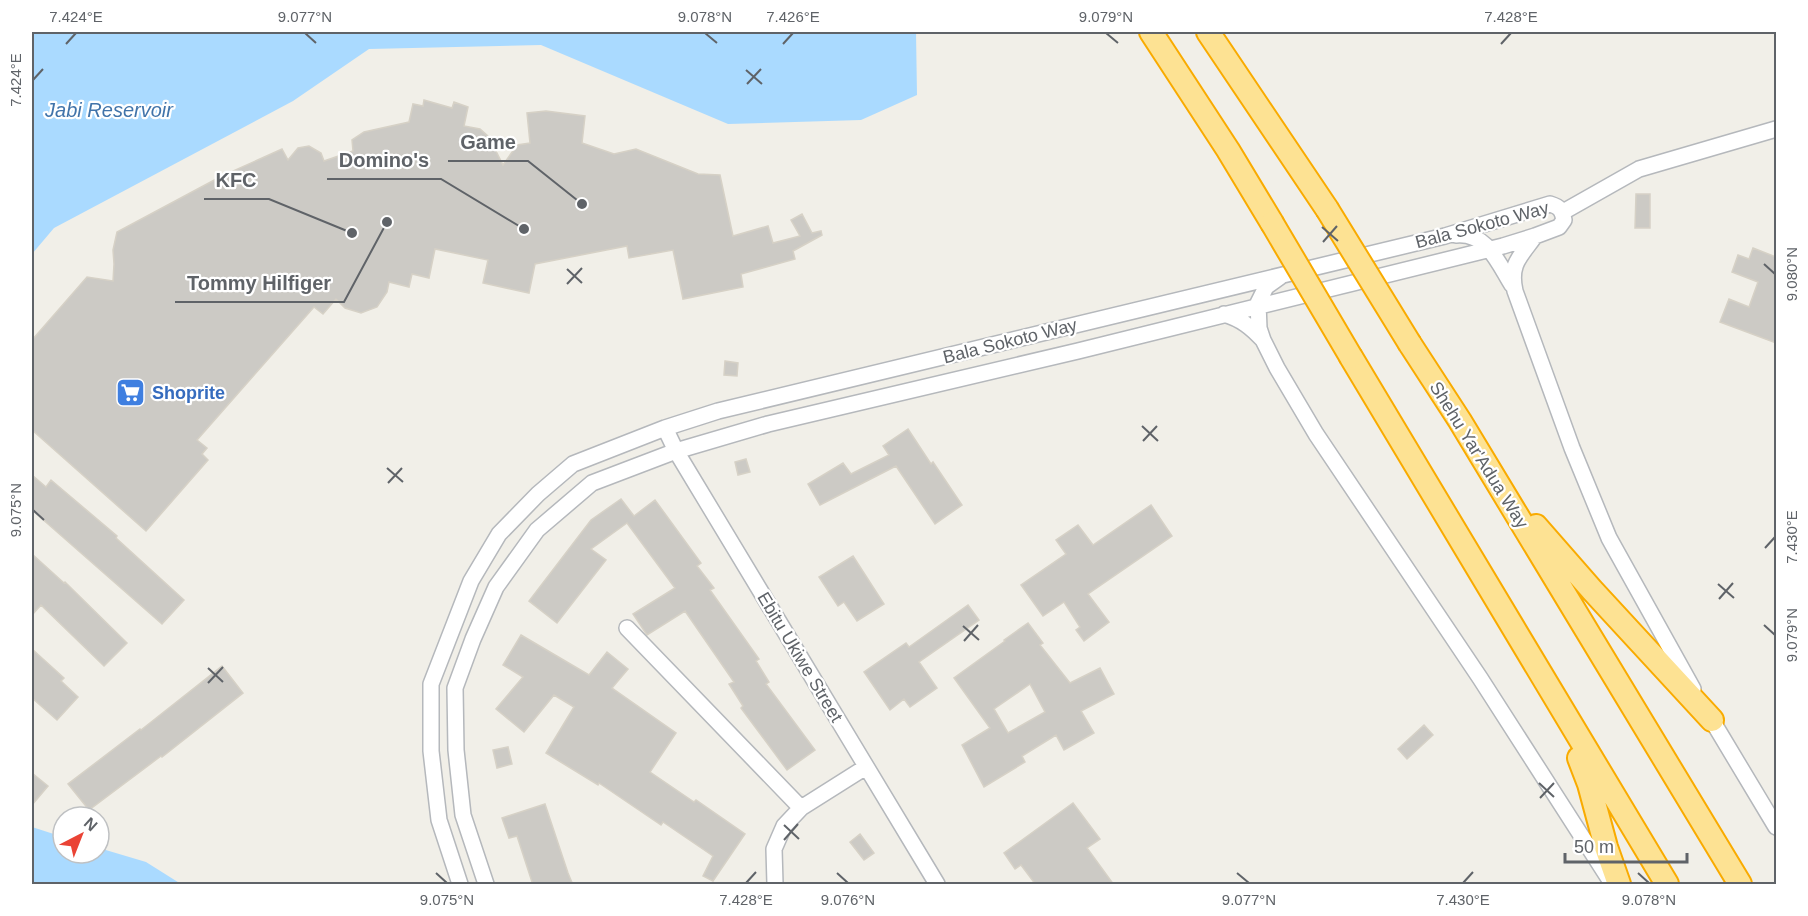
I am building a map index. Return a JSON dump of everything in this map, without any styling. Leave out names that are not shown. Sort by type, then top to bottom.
[{"type":"highway","points":[[1151,32],[1272,223],[1667,885]]},
{"type":"highway","name":"Shehu Yar'Adua Way","points":[[1208,32],[1327,209],[1460,422],[1740,885]]},
{"type":"highway","points":[[1460,422],[1535,525],[1712,720]]},
{"type":"highway","points":[[1505,616],[1581,763],[1619,885]]},
{"type":"street","points":[[1563,212],[1639,169],[1776,129]]},
{"type":"street","name":"Bala Sokoto Way","points":[[460,885],[439,820],[431,752],[431,684],[471,581],[499,534],[538,494],[573,464],[665,428],[718,411],[1445,236],[1550,204],[1558,206],[1563,212],[1564,220],[1558,227],[1490,249],[1077,351],[768,424],[676,452],[592,483],[537,530],[496,587],[455,688],[456,750],[463,815],[486,885]]},
{"type":"street","points":[[1445,236],[1463,234],[1474,237],[1490,249],[1515,291]]},
{"type":"street","points":[[1535,236],[1518,259],[1512,277],[1515,291],[1572,448],[1609,538],[1680,667],[1776,827]]},
{"type":"street","points":[[1284,274],[1266,287],[1259,298],[1259,328],[1263,340],[1316,434],[1525,746],[1612,885]]},
{"type":"street","points":[[1224,314],[1247,324],[1263,340]]},
{"type":"street","name":"Ebitu Ukiwe Street","points":[[665,428],[676,452],[937,885]]},
{"type":"street","points":[[627,628],[801,808]]},
{"type":"street","points":[[775,885],[774,849],[784,826],[801,808],[866,767]]},
{"type":"water","name":"Jabi Reservoir","points":[[32,32],[916,32],[917,95],[861,120],[728,124],[541,45],[369,49],[293,101],[54,228],[32,254]]},
{"type":"water","points":[[32,827],[51,833],[51,865],[111,865],[111,852],[146,862],[181,884],[32,884]]},
{"type":"building","points":[[424,100],[452,108],[454,102],[468,107],[464,126],[480,129],[489,137],[503,165],[517,145],[530,143],[527,113],[546,111],[585,116],[582,143],[614,154],[636,149],[698,174],[720,175],[733,236],[768,226],[773,243],[800,236],[791,220],[802,214],[812,233],[821,231],[822,235],[793,251],[795,259],[741,274],[743,287],[683,299],[673,250],[629,258],[627,246],[535,264],[529,293],[483,283],[488,260],[435,249],[429,278],[412,274],[409,287],[389,282],[387,292],[377,307],[361,313],[345,308],[336,299],[323,314],[314,307],[197,440],[207,448],[202,454],[208,460],[146,531],[32,430],[32,340],[87,277],[113,281],[113,250],[117,232],[220,177],[282,149],[288,160],[298,148],[309,146],[321,153],[324,161],[353,151],[352,140],[364,132],[409,122],[413,104],[423,106]]},
{"type":"building","points":[[1636,194],[1650,194],[1650,228],[1635,228]]},
{"type":"building","points":[[1753,248],[1776,257],[1776,343],[1720,322],[1729,299],[1749,307],[1758,282],[1732,272],[1738,255],[1749,259]]},
{"type":"building","points":[[725,361],[738,363],[737,376],[724,375]]},
{"type":"building","points":[[908,429],[962,505],[935,524],[896,466],[820,505],[808,484],[843,463],[851,474],[889,455],[883,446]]},
{"type":"building","points":[[746,459],[750,472],[738,475],[735,462]]},
{"type":"building","points":[[32,475],[46,487],[51,480],[117,536],[116,538],[184,600],[162,624],[32,510]]},
{"type":"building","points":[[621,499],[634,516],[655,500],[701,563],[697,566],[714,588],[710,590],[759,659],[756,661],[769,682],[766,684],[815,750],[787,770],[741,708],[743,706],[729,684],[734,682],[685,611],[647,635],[633,614],[675,588],[627,523],[591,549],[606,560],[557,623],[529,601],[591,520]]},
{"type":"building","points":[[1151,505],[1172,536],[1088,594],[1109,622],[1084,641],[1076,630],[1080,627],[1064,602],[1043,616],[1021,585],[1066,554],[1056,540],[1078,525],[1093,545]]},
{"type":"building","points":[[32,554],[65,582],[127,643],[104,666],[41,605],[32,615]]},
{"type":"building","points":[[853,556],[884,604],[857,621],[844,602],[838,606],[819,577]]},
{"type":"building","points":[[968,605],[979,620],[919,662],[937,688],[910,707],[904,699],[890,710],[864,672],[906,643],[909,647]]},
{"type":"building","points":[[1028,623],[1043,643],[1040,645],[1070,683],[1100,668],[1114,694],[1081,711],[1094,733],[1064,750],[1056,735],[1022,756],[1025,762],[984,787],[962,745],[990,728],[954,678]],"holes":[[[1030,684],[1045,712],[1008,733],[994,709]]]},
{"type":"building","points":[[521,635],[589,675],[607,652],[628,669],[612,688],[676,733],[650,772],[745,834],[713,881],[703,876],[713,856],[663,822],[661,825],[599,783],[598,785],[546,753],[574,707],[554,695],[524,732],[496,709],[523,677],[503,665]]},
{"type":"building","points":[[32,649],[64,678],[61,681],[78,697],[57,720],[32,698]]},
{"type":"building","points":[[222,666],[243,693],[162,757],[96,805],[85,805],[68,784]]},
{"type":"building","points":[[1424,725],[1433,735],[1407,759],[1398,749]]},
{"type":"building","points":[[508,747],[512,764],[497,768],[493,750]]},
{"type":"building","points":[[32,773],[48,786],[32,805]]},
{"type":"building","points":[[1073,803],[1100,839],[1087,848],[1114,885],[1036,885],[1021,865],[1015,869],[1004,853]]},
{"type":"building","points":[[545,804],[573,885],[533,885],[517,836],[509,838],[502,818]]},
{"type":"building","points":[[860,834],[874,853],[864,860],[850,842]]},
{"type":"place","name":"Game","points":[[582,204]]},
{"type":"place","name":"Tommy Hilfiger","points":[[387,222]]},
{"type":"place","name":"Domino's","points":[[524,229]]},
{"type":"place","name":"KFC","points":[[352,233]]},
{"type":"place","name":"Shoprite","points":[[131,393]]}]
